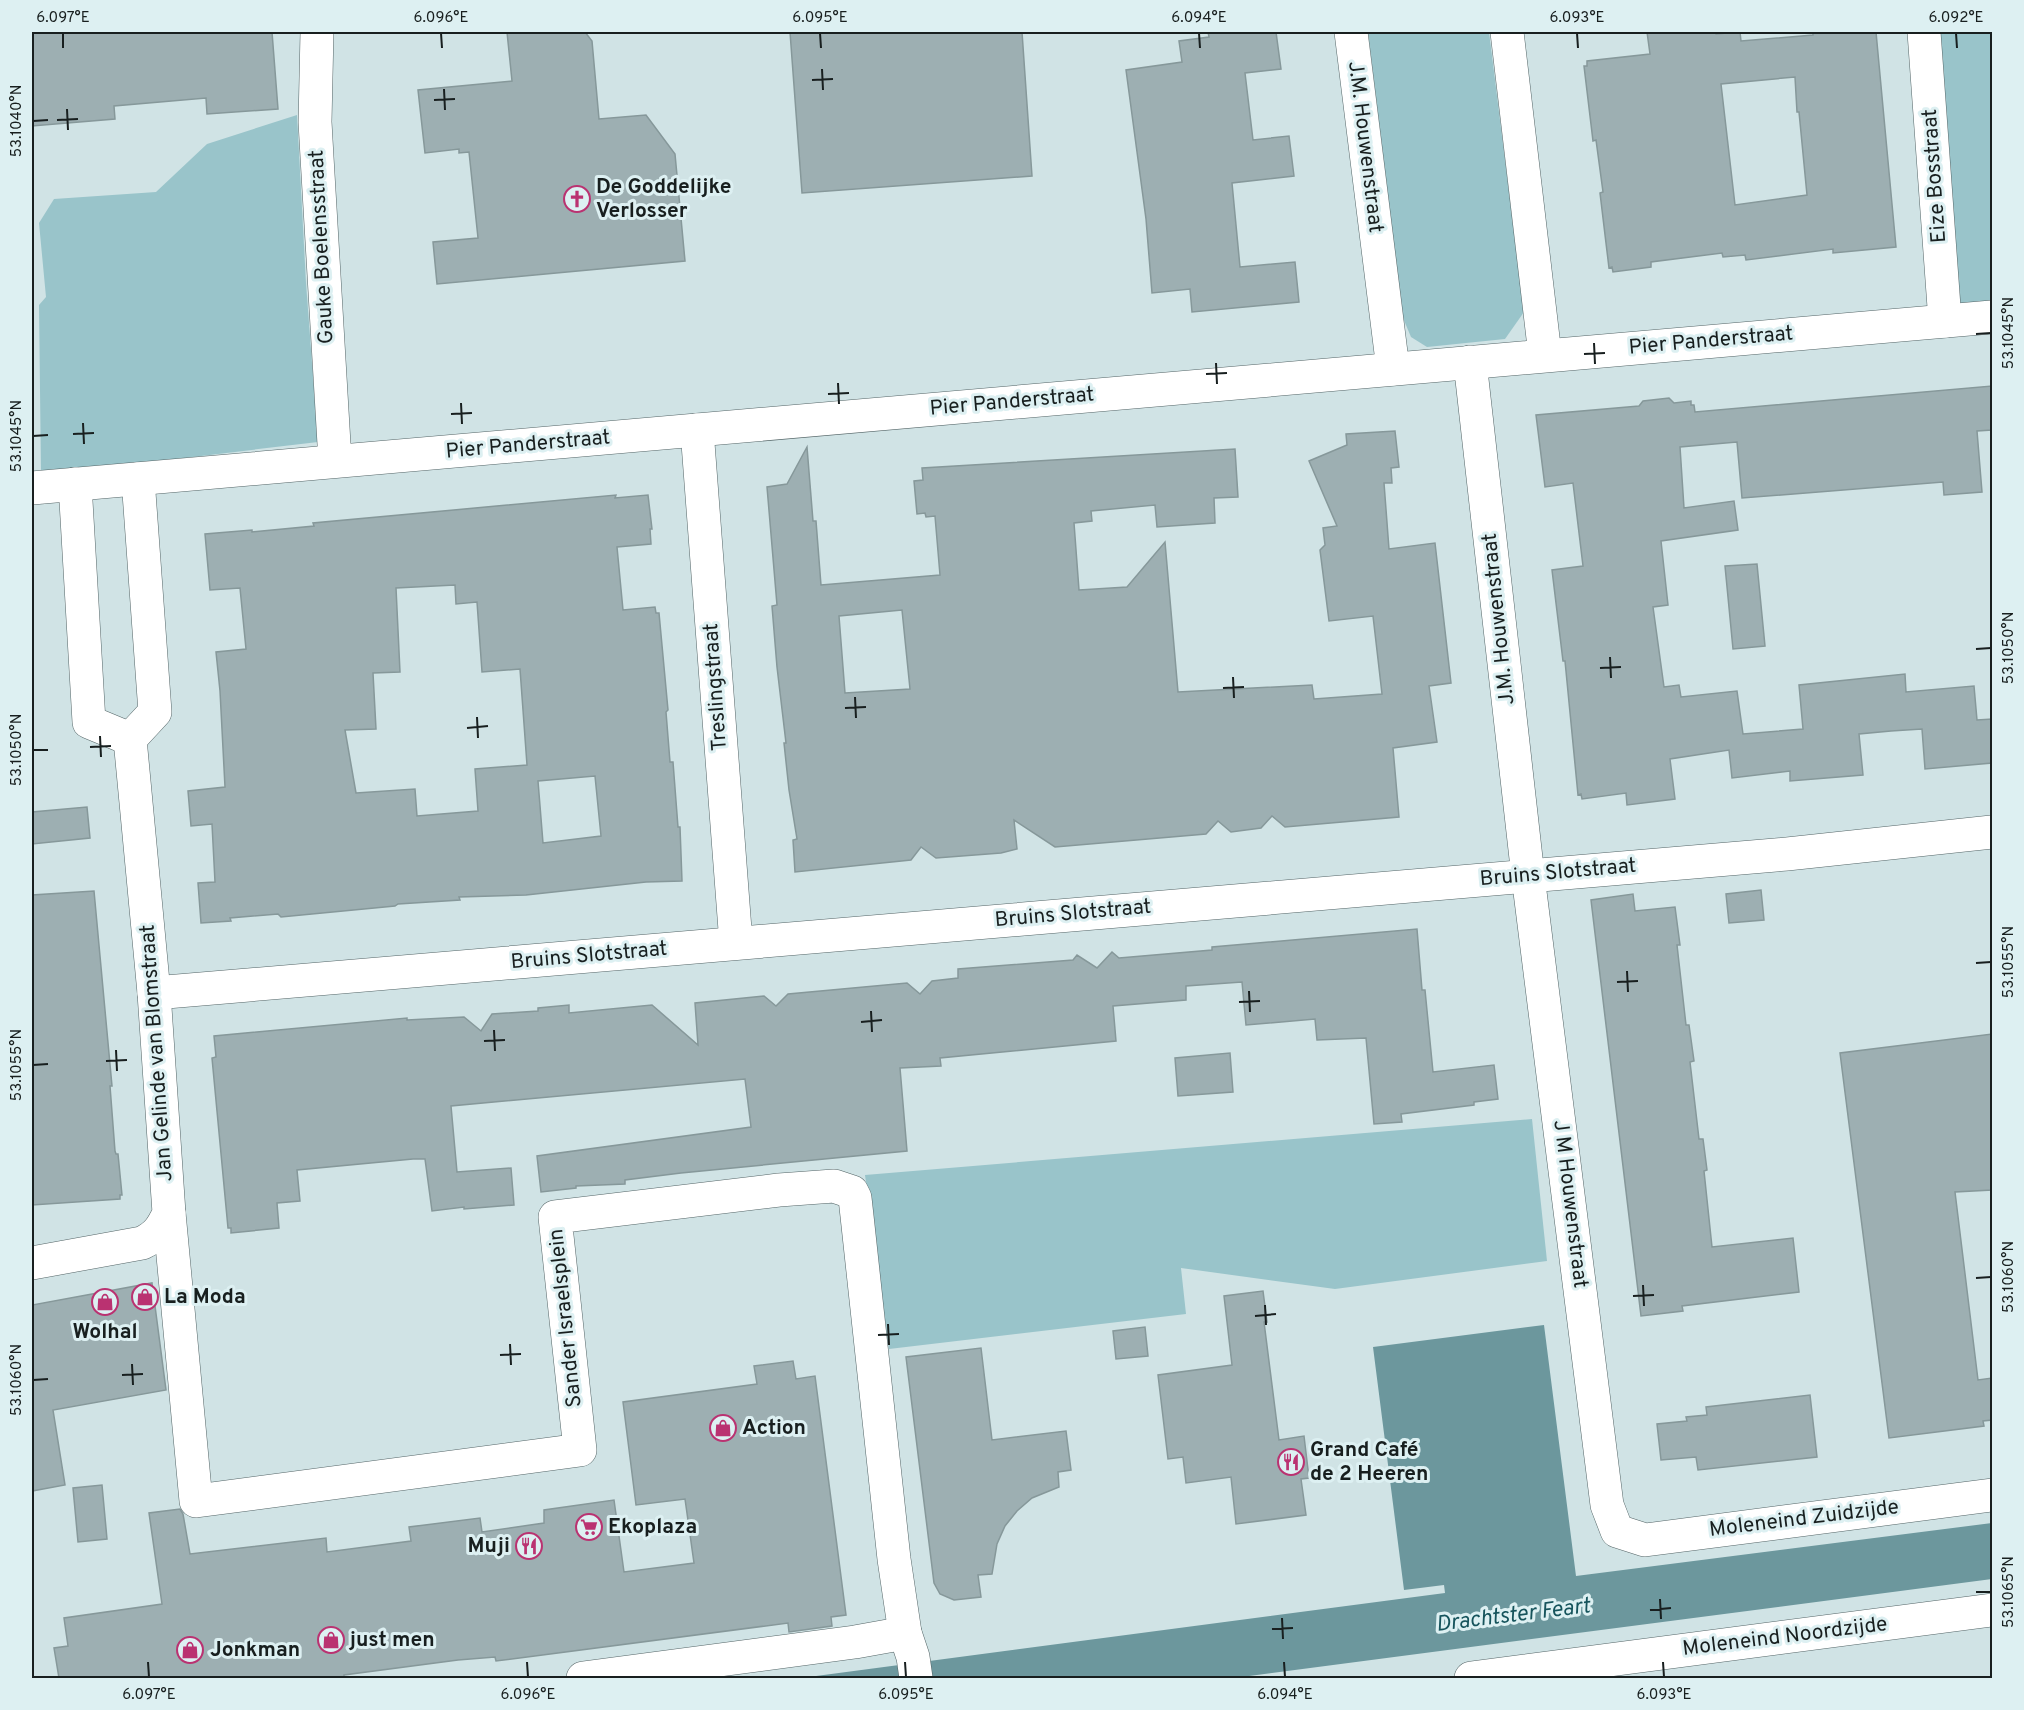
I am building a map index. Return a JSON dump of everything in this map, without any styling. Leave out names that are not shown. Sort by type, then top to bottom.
[{"type":"street","name":"Gauke Boelensstraat","points":[[317,32],[315,122],[335,461]]},
{"type":"street","name":"J.M. Houwenstraat","points":[[1351,32],[1393,369]]},
{"type":"street","points":[[1507,32],[1545,355]]},
{"type":"street","name":"Eize Bosstraat","points":[[1924,32],[1945,321]]},
{"type":"street","name":"Pier Panderstraat","points":[[32,488],[1992,317]]},
{"type":"street","name":"J.M. Houwenstraat","points":[[1470,362],[1528,876]]},
{"type":"street","name":"Treslingstraat","points":[[697,430],[736,943]]},
{"type":"street","points":[[75,484],[89,722],[130,739],[155,712],[138,479]]},
{"type":"street","name":"Jan Gelinde van Blomstraat","points":[[32,1263],[142,1243],[153,1238],[162,1229],[169,1213],[154,993],[130,739]]},
{"type":"street","name":"Bruins Slotstraat","points":[[154,993],[1787,854],[1992,832]]},
{"type":"street","name":"J M Houwenstraat","points":[[1528,876],[1606,1505],[1617,1531]]},
{"type":"street","name":"Sander Israelsplein","points":[[169,1213],[196,1501],[580,1450],[555,1217],[779,1190],[834,1186],[852,1192],[855,1198],[891,1535],[911,1656]]},
{"type":"street","name":"Moleneind Zuidzijde","points":[[1617,1531],[1645,1540],[1992,1495]]},
{"type":"street","name":"Moleneind Noordzijde","points":[[1471,1678],[1992,1610]]},
{"type":"street","points":[[583,1678],[855,1642],[911,1656]]},
{"type":"shaded area","points":[[1368,32],[1489,32],[1524,312],[1505,339],[1427,347],[1411,337],[1403,318]]},
{"type":"shaded area","points":[[1912,32],[1992,32],[1992,308],[1933,312]]},
{"type":"shaded area","points":[[297,115],[318,442],[41,475],[39,305],[46,297],[39,223],[54,199],[156,192],[207,144]]},
{"type":"shaded area","points":[[1532,1119],[1547,1261],[1335,1289],[1181,1268],[1186,1314],[889,1349],[865,1175]]},
{"type":"water","name":"Drachtster Feart","points":[[1544,1325],[1576,1576],[1992,1523],[1992,1579],[1234,1678],[801,1678],[1445,1593],[1444,1585],[1404,1590],[1373,1347]]},
{"type":"building","points":[[32,32],[272,32],[278,109],[207,114],[206,98],[114,106],[115,119],[32,126]]},
{"type":"building","name":"De Goddelijke Verlosser","points":[[507,32],[585,32],[592,41],[599,119],[646,115],[675,154],[685,261],[437,284],[433,242],[478,238],[469,152],[459,153],[459,149],[425,153],[418,90],[512,81]]},
{"type":"building","points":[[790,32],[1022,32],[1032,176],[802,193]]},
{"type":"building","points":[[1208,32],[1276,32],[1281,69],[1245,73],[1253,140],[1289,136],[1294,176],[1232,183],[1240,267],[1295,262],[1299,302],[1192,312],[1190,289],[1152,293],[1146,219],[1126,70],[1182,62],[1179,41],[1209,37]]},
{"type":"building","points":[[1647,32],[1715,32],[1716,34],[1740,32],[1741,41],[1813,35],[1813,32],[1876,32],[1896,247],[1833,253],[1833,249],[1746,260],[1745,255],[1723,257],[1722,253],[1651,262],[1651,267],[1613,272],[1612,267],[1609,268],[1600,193],[1603,192],[1596,140],[1593,141],[1584,66],[1587,66],[1587,61],[1650,54]],"holes":[[[1795,77],[1797,112],[1799,112],[1807,195],[1735,205],[1721,84]]]},
{"type":"building","points":[[1992,386],[1992,430],[1977,431],[1982,492],[1944,495],[1943,482],[1742,498],[1737,442],[1680,447],[1684,508],[1734,501],[1738,530],[1661,541],[1668,605],[1653,607],[1664,687],[1679,685],[1681,697],[1737,691],[1743,734],[1803,729],[1799,685],[1905,674],[1906,692],[1974,686],[1977,720],[1992,719],[1992,763],[1925,769],[1922,729],[1891,731],[1859,734],[1863,775],[1790,781],[1790,771],[1732,778],[1729,750],[1670,759],[1675,799],[1627,805],[1626,793],[1582,799],[1581,794],[1578,795],[1565,661],[1563,661],[1552,570],[1583,566],[1573,483],[1545,487],[1536,415],[1639,406],[1643,401],[1669,398],[1674,403],[1691,401],[1695,412]]},
{"type":"building","points":[[1395,431],[1399,467],[1391,468],[1392,483],[1384,483],[1389,549],[1435,543],[1451,683],[1429,686],[1437,742],[1393,748],[1399,817],[1285,827],[1272,816],[1261,828],[1231,832],[1218,821],[1206,834],[1055,847],[1014,820],[1017,849],[1001,853],[936,858],[921,847],[911,860],[795,872],[793,840],[797,839],[789,790],[777,667],[772,606],[777,605],[767,487],[787,484],[807,447],[821,585],[940,575],[935,516],[926,517],[925,513],[917,514],[914,481],[923,480],[922,468],[1235,449],[1238,497],[1214,498],[1215,523],[1157,527],[1155,505],[1091,511],[1092,521],[1074,523],[1079,590],[1127,587],[1165,542],[1178,692],[1312,685],[1314,699],[1382,694],[1373,616],[1329,621],[1320,550],[1325,545],[1323,528],[1337,526],[1309,461],[1347,445],[1346,434]],"holes":[[[902,610],[910,689],[845,693],[839,616]]]},
{"type":"building","points":[[616,495],[615,498],[648,495],[652,529],[650,529],[651,544],[617,547],[623,610],[655,607],[656,613],[659,613],[668,710],[666,712],[670,762],[673,762],[678,827],[680,827],[682,881],[646,882],[526,895],[459,897],[460,900],[398,904],[281,917],[278,914],[230,918],[231,921],[201,923],[198,883],[215,882],[212,824],[191,826],[188,791],[225,787],[216,652],[246,649],[240,588],[210,590],[205,534],[314,526],[313,523]],"holes":[[[455,585],[456,604],[477,602],[482,672],[520,669],[527,765],[475,769],[478,811],[417,816],[415,789],[356,793],[345,730],[376,729],[373,673],[400,672],[396,588]],[[595,776],[601,836],[543,843],[538,781]]]},
{"type":"building","points":[[1757,564],[1765,646],[1733,649],[1725,566]]},
{"type":"building","points":[[87,807],[90,838],[32,844],[32,812]]},
{"type":"building","points":[[1761,890],[1764,920],[1729,923],[1726,894]]},
{"type":"building","points":[[94,891],[112,1086],[110,1086],[115,1151],[118,1154],[122,1195],[120,1199],[32,1205],[32,895]]},
{"type":"building","points":[[1633,894],[1635,911],[1675,907],[1686,1025],[1689,1025],[1694,1061],[1690,1062],[1699,1139],[1703,1139],[1707,1170],[1704,1171],[1712,1247],[1793,1238],[1799,1292],[1682,1306],[1683,1311],[1641,1316],[1591,900]]},
{"type":"building","points":[[1417,929],[1422,990],[1425,990],[1433,1072],[1494,1065],[1498,1099],[1474,1102],[1474,1105],[1401,1114],[1402,1122],[1374,1124],[1366,1038],[1317,1040],[1315,1019],[1246,1025],[1242,982],[1186,986],[1186,1000],[1113,1006],[1116,1041],[940,1058],[941,1066],[900,1068],[907,1151],[681,1173],[625,1180],[625,1184],[576,1186],[576,1188],[541,1192],[537,1156],[751,1127],[745,1079],[451,1106],[457,1172],[511,1168],[514,1205],[432,1211],[425,1159],[413,1159],[297,1170],[300,1201],[277,1203],[279,1228],[231,1233],[231,1228],[228,1228],[212,1058],[216,1057],[214,1036],[407,1018],[407,1020],[464,1017],[481,1031],[492,1014],[538,1011],[538,1008],[569,1005],[569,1013],[652,1005],[698,1045],[695,1003],[764,996],[776,1006],[788,994],[907,983],[920,994],[932,981],[958,978],[958,969],[1073,960],[1077,955],[1097,968],[1112,952],[1119,958],[1212,950],[1212,947]]},
{"type":"building","points":[[1992,1034],[1992,1190],[1955,1192],[1978,1380],[1992,1378],[1992,1420],[1983,1421],[1984,1426],[1889,1438],[1840,1053]]},
{"type":"building","points":[[1230,1053],[1233,1092],[1178,1096],[1175,1058]]},
{"type":"building","points":[[152,1283],[166,1390],[53,1410],[65,1485],[32,1491],[32,1305]]},
{"type":"building","points":[[1263,1291],[1267,1322],[1264,1322],[1279,1440],[1304,1436],[1309,1478],[1301,1479],[1306,1515],[1236,1524],[1231,1477],[1186,1483],[1183,1457],[1168,1459],[1158,1375],[1232,1365],[1224,1296]]},
{"type":"building","points":[[1145,1327],[1148,1356],[1116,1359],[1113,1331]]},
{"type":"building","points":[[981,1348],[992,1440],[1066,1431],[1071,1470],[1058,1472],[1059,1487],[1032,1498],[1005,1526],[997,1544],[992,1574],[978,1575],[981,1597],[954,1600],[940,1594],[934,1583],[906,1357]]},
{"type":"building","points":[[793,1361],[796,1379],[815,1376],[846,1615],[831,1617],[832,1626],[789,1632],[788,1623],[496,1661],[495,1657],[458,1660],[344,1675],[344,1678],[59,1678],[54,1648],[68,1646],[64,1618],[162,1604],[149,1513],[180,1509],[183,1514],[190,1554],[326,1538],[327,1552],[411,1541],[409,1527],[480,1518],[482,1532],[544,1523],[544,1510],[614,1500],[624,1572],[694,1563],[685,1499],[636,1505],[623,1402],[757,1384],[754,1366]]},
{"type":"building","points":[[1810,1395],[1817,1457],[1698,1470],[1696,1457],[1661,1460],[1657,1424],[1687,1421],[1686,1417],[1707,1415],[1706,1407]]},
{"type":"building","points":[[102,1485],[107,1539],[78,1542],[73,1488]]},
{"type":"place","name":"De Goddelijke Verlosser","points":[[577,199]]},
{"type":"place","name":"La Moda","points":[[145,1297]]},
{"type":"place","name":"Wolhal","points":[[105,1302]]},
{"type":"place","name":"Action","points":[[723,1428]]},
{"type":"place","name":"Grand Café de 2 Heeren","points":[[1291,1462]]},
{"type":"place","name":"Ekoplaza","points":[[589,1527]]},
{"type":"place","name":"Muji","points":[[529,1546]]},
{"type":"place","name":"just men","points":[[331,1640]]},
{"type":"place","name":"Jonkman","points":[[190,1650]]}]
